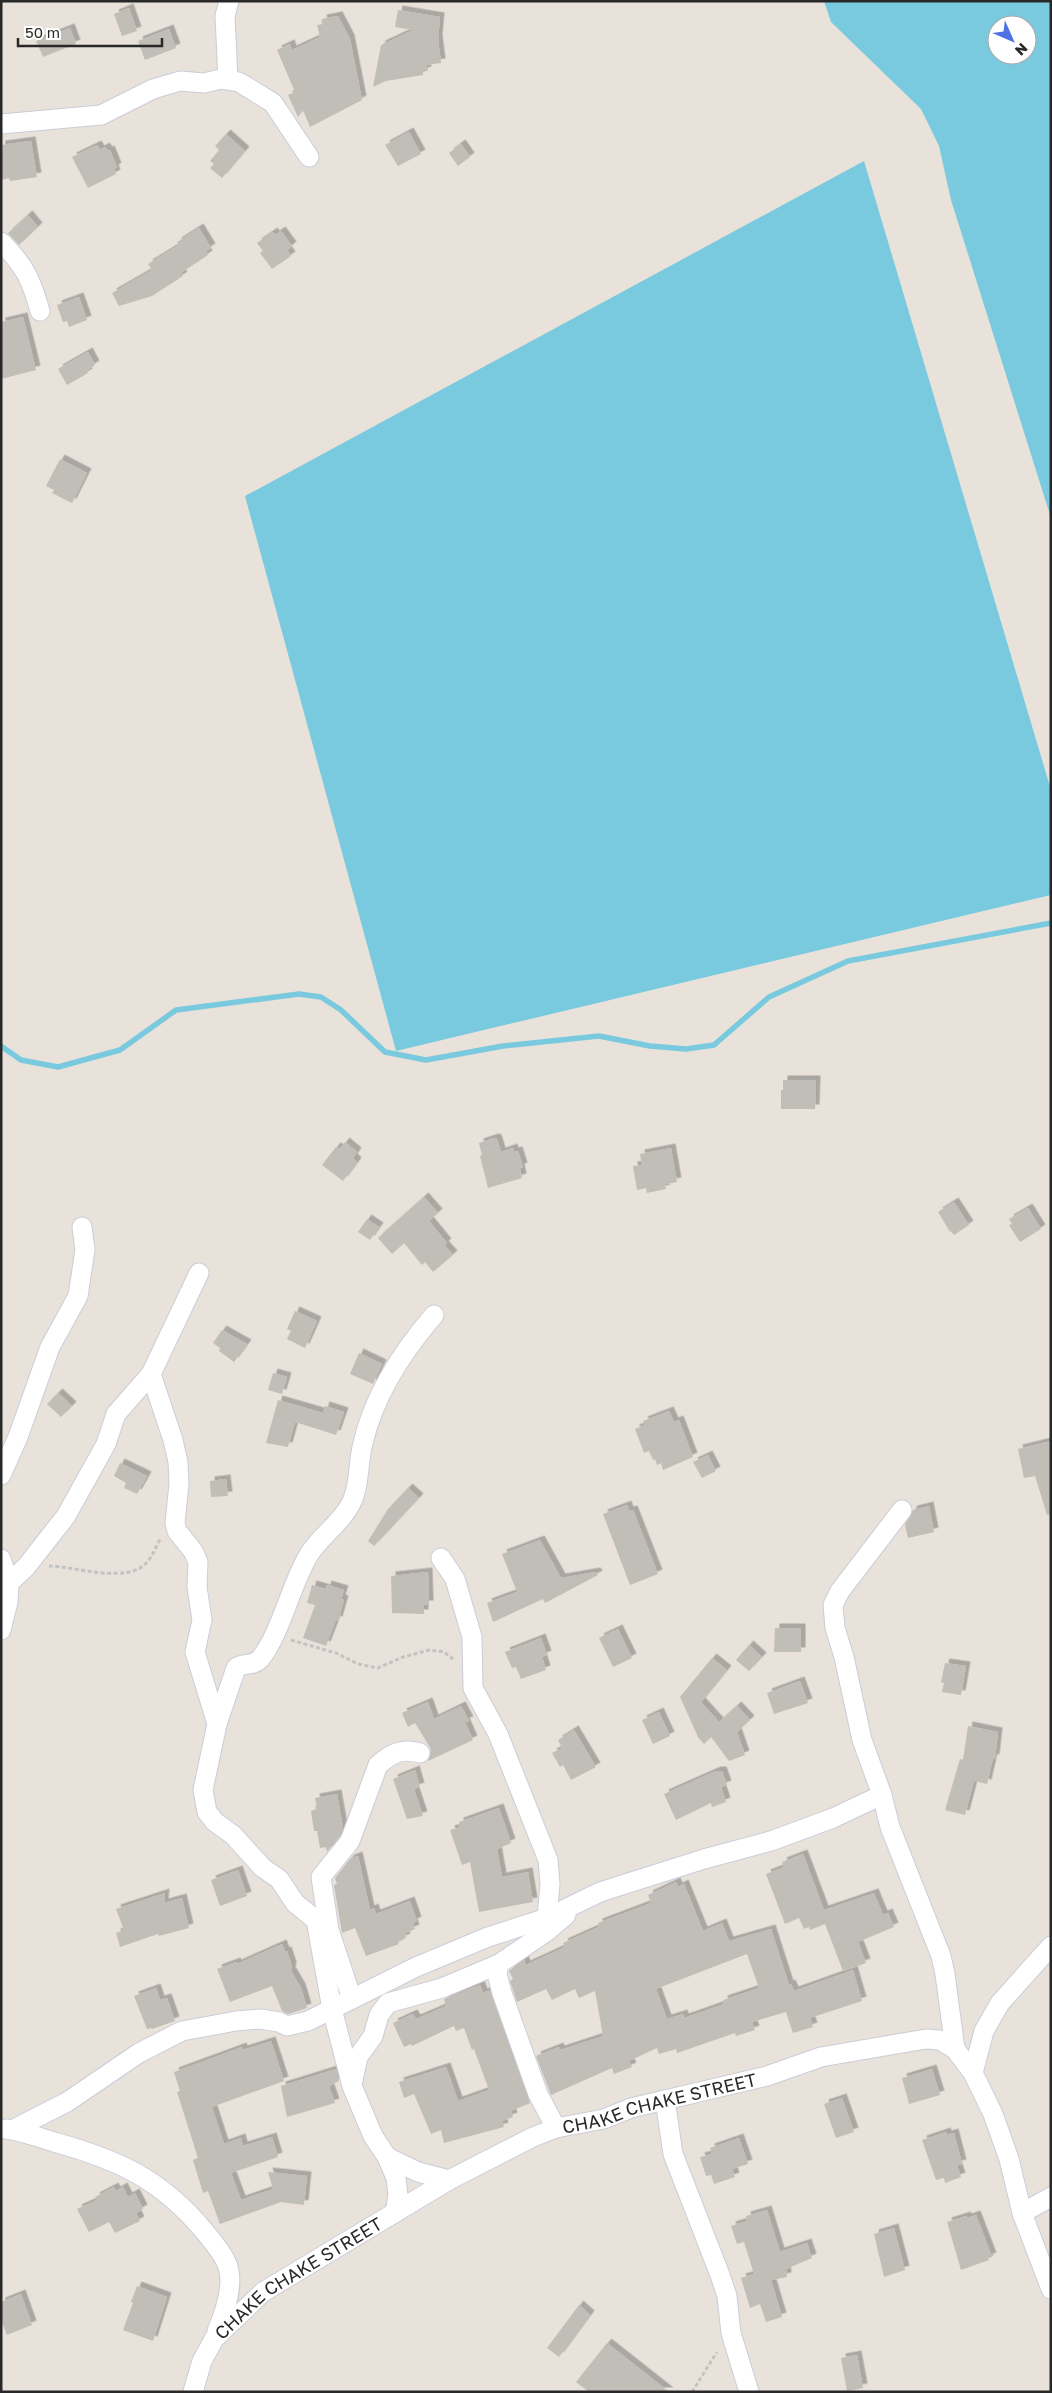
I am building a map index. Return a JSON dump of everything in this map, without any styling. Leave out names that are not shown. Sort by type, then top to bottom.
[{"type":"street","points":[[228,80],[226,16],[229,1]]},
{"type":"street","points":[[1,124],[101,115],[153,90],[180,81],[204,83],[221,79],[239,82],[273,103],[309,156]]},
{"type":"street","points":[[1,242],[14,255],[31,279],[40,311]]},
{"type":"street","points":[[1,1475],[18,1437],[50,1347],[78,1296],[85,1250],[82,1227]]},
{"type":"street","points":[[9,1582],[26,1567],[70,1509],[106,1444],[116,1414],[150,1374],[199,1273]]},
{"type":"street","points":[[352,1999],[322,1925],[295,1903],[279,1879],[263,1868],[242,1843],[210,1817],[204,1790],[217,1724],[236,1668],[241,1664],[257,1662],[274,1635],[309,1555],[353,1500],[363,1443],[375,1408],[392,1373],[411,1342],[434,1314]]},
{"type":"street","points":[[150,1374],[173,1440],[178,1462],[179,1484],[175,1524],[179,1535],[193,1551],[198,1562],[197,1586],[202,1620],[195,1652],[217,1724]]},
{"type":"street","points":[[902,1510],[840,1591],[833,1605],[834,1628],[844,1657],[862,1740],[882,1795],[890,1827],[941,1956],[955,2049]]},
{"type":"street","points":[[441,1558],[455,1579],[472,1638],[473,1688],[498,1734],[548,1860],[550,1884],[547,1918]]},
{"type":"street","points":[[1,1559],[9,1582],[8,1602],[1,1630]]},
{"type":"street","points":[[395,2213],[398,2195],[396,2178],[387,2157],[373,2136],[352,2086],[332,2009],[322,1925],[321,1877],[350,1841],[378,1765],[386,1758],[407,1750],[420,1753]]},
{"type":"street","points":[[7,2129],[67,2102],[139,2053],[182,2030],[260,2019],[294,2026],[416,1967],[488,1937],[547,1918],[600,1892],[704,1859],[772,1841],[833,1818],[882,1795]]},
{"type":"street","points":[[352,2086],[354,2067],[373,2036],[379,2015],[388,2003],[442,1988],[499,1964],[546,1932],[586,1899]]},
{"type":"street","points":[[972,2072],[984,2031],[1000,2003],[1051,1946]]},
{"type":"street","points":[[499,1964],[497,1974],[502,1993],[538,2094],[556,2128]]},
{"type":"street","name":"CHAKE CHAKE STREET","points":[[193,2392],[202,2361],[214,2339],[263,2292],[449,2180],[533,2137],[556,2128],[604,2119],[631,2108],[767,2076],[821,2057],[932,2038],[940,2040],[955,2049],[972,2072],[993,2114],[1009,2159],[1022,2213],[1051,2289]]},
{"type":"street","points":[[665,2100],[673,2154],[727,2296],[731,2333],[749,2392]]},
{"type":"street","points":[[7,2129],[112,2159],[145,2177],[169,2194],[191,2215],[227,2263],[229,2273],[225,2312],[214,2339]]},
{"type":"street","points":[[387,2157],[418,2172],[449,2180]]},
{"type":"street","points":[[1022,2213],[1051,2197]]},
{"type":"path","points":[[26,1567],[56,1566],[102,1574],[138,1568],[147,1562],[161,1538],[175,1524]]},
{"type":"path","points":[[274,1635],[336,1653],[358,1664],[373,1668],[384,1667],[402,1657],[430,1650],[444,1652],[454,1660]]},
{"type":"path","points":[[692,2392],[712,2357],[731,2333]]},
{"type":"water","points":[[824,1],[1051,1],[1051,518],[951,200],[939,146],[921,109],[831,22]]},
{"type":"water","points":[[864,161],[1051,790],[1051,895],[396,1051],[245,496]]},
{"type":"building","points":[[129,8],[137,31],[122,36],[114,14]]},
{"type":"building","points":[[398,10],[440,17],[438,39],[441,63],[426,65],[427,71],[423,72],[423,75],[386,81],[373,87],[381,45],[413,30],[395,27]]},
{"type":"building","points":[[338,16],[350,39],[362,100],[310,127],[303,110],[298,117],[288,95],[295,92],[277,50],[290,44],[292,50],[320,37],[317,25],[323,24],[322,19]]},
{"type":"building","points":[[70,28],[76,44],[43,57],[36,41]]},
{"type":"building","points":[[169,29],[176,48],[145,60],[138,41]]},
{"type":"building","points":[[409,132],[421,154],[398,166],[385,145]]},
{"type":"building","points":[[226,134],[245,151],[222,178],[210,168],[214,164],[210,161],[219,150],[215,146]]},
{"type":"building","points":[[31,141],[37,177],[10,181],[9,178],[1,180],[1,145]]},
{"type":"building","points":[[461,144],[470,157],[458,166],[449,153]]},
{"type":"building","points":[[97,145],[100,150],[105,147],[108,151],[110,150],[117,167],[114,169],[116,174],[88,188],[72,157]]},
{"type":"building","points":[[28,215],[38,227],[19,245],[8,233]]},
{"type":"building","points":[[199,228],[211,248],[206,251],[208,255],[181,273],[183,276],[152,296],[119,306],[112,293],[152,270],[148,264],[179,245],[177,242]]},
{"type":"building","points":[[281,231],[292,246],[287,250],[291,256],[272,269],[260,253],[263,251],[257,243],[273,232],[275,235]]},
{"type":"building","points":[[79,297],[87,320],[69,327],[67,321],[63,322],[57,305]]},
{"type":"building","points":[[23,317],[36,370],[1,379],[1,322]]},
{"type":"building","points":[[88,352],[95,365],[87,370],[88,373],[67,385],[58,369]]},
{"type":"building","points":[[60,459],[87,473],[72,503],[52,493],[54,490],[46,486]]},
{"type":"building","points":[[783,1080],[816,1080],[815,1109],[781,1109]]},
{"type":"building","points":[[494,1138],[497,1139],[501,1152],[513,1148],[514,1152],[518,1151],[523,1167],[520,1168],[522,1178],[488,1188],[480,1156],[482,1155],[479,1143]]},
{"type":"building","points":[[345,1142],[357,1152],[353,1158],[357,1162],[343,1181],[322,1165],[336,1147],[340,1149]]},
{"type":"building","points":[[671,1148],[677,1182],[665,1184],[666,1189],[647,1193],[646,1188],[637,1190],[633,1166],[642,1165],[640,1154]]},
{"type":"building","points":[[424,1197],[438,1213],[429,1221],[447,1243],[444,1245],[453,1255],[433,1272],[425,1262],[422,1265],[404,1243],[392,1254],[378,1238]]},
{"type":"building","points":[[954,1202],[969,1225],[954,1235],[950,1232],[938,1212]]},
{"type":"building","points":[[1028,1208],[1041,1229],[1020,1242],[1009,1225],[1012,1224],[1009,1219]]},
{"type":"building","points":[[367,1219],[379,1227],[370,1240],[358,1232]]},
{"type":"building","points":[[295,1311],[317,1321],[305,1348],[287,1339],[291,1331],[287,1329]]},
{"type":"building","points":[[222,1330],[247,1344],[234,1362],[219,1351],[220,1348],[213,1343]]},
{"type":"building","points":[[359,1353],[382,1364],[373,1384],[350,1374]]},
{"type":"building","points":[[273,1373],[287,1377],[282,1394],[268,1390]]},
{"type":"building","points":[[58,1393],[72,1406],[61,1417],[47,1404]]},
{"type":"building","points":[[278,1400],[323,1413],[325,1406],[344,1412],[336,1435],[295,1422],[288,1447],[266,1443]]},
{"type":"building","points":[[669,1411],[674,1422],[679,1420],[693,1457],[663,1470],[661,1463],[657,1465],[649,1451],[644,1453],[635,1429],[645,1425],[643,1421]]},
{"type":"building","points":[[1051,1441],[1051,1514],[1047,1515],[1035,1476],[1024,1478],[1018,1449]]},
{"type":"building","points":[[708,1455],[716,1471],[702,1478],[693,1462]]},
{"type":"building","points":[[120,1463],[147,1476],[137,1494],[124,1488],[126,1483],[114,1476]]},
{"type":"building","points":[[226,1479],[228,1496],[211,1497],[210,1481]]},
{"type":"building","points":[[408,1488],[419,1498],[374,1546],[368,1541],[388,1509]]},
{"type":"building","points":[[627,1505],[629,1511],[633,1510],[658,1574],[630,1585],[603,1514]]},
{"type":"building","points":[[929,1506],[934,1532],[908,1538],[905,1525],[913,1510]]},
{"type":"building","points":[[540,1540],[561,1578],[596,1572],[598,1575],[545,1603],[543,1599],[493,1622],[487,1603],[517,1592],[502,1554]]},
{"type":"building","points":[[428,1572],[429,1605],[424,1605],[424,1614],[392,1613],[391,1576]]},
{"type":"building","points":[[312,1585],[326,1589],[327,1585],[344,1590],[341,1599],[344,1600],[338,1621],[336,1620],[326,1646],[303,1638],[315,1605],[307,1603]]},
{"type":"building","points":[[775,1628],[801,1628],[801,1652],[774,1652]]},
{"type":"building","points":[[618,1629],[632,1658],[613,1667],[599,1638]]},
{"type":"building","points":[[541,1638],[547,1655],[542,1657],[546,1670],[521,1679],[516,1667],[512,1668],[505,1652]]},
{"type":"building","points":[[749,1645],[762,1657],[749,1671],[736,1660]]},
{"type":"building","points":[[712,1658],[727,1670],[701,1702],[719,1722],[737,1706],[750,1720],[737,1732],[745,1755],[729,1761],[711,1737],[704,1744],[698,1737],[680,1697]]},
{"type":"building","points":[[945,1663],[966,1666],[961,1695],[942,1692],[944,1683],[941,1682]]},
{"type":"building","points":[[800,1681],[808,1703],[774,1714],[767,1693]]},
{"type":"building","points":[[428,1702],[434,1719],[461,1706],[469,1721],[465,1722],[473,1740],[428,1761],[431,1749],[415,1723],[408,1727],[402,1713]]},
{"type":"building","points":[[659,1712],[670,1736],[653,1744],[642,1720]]},
{"type":"building","points":[[968,1726],[998,1732],[995,1759],[993,1758],[987,1784],[974,1781],[965,1815],[945,1810],[960,1759],[963,1760]]},
{"type":"building","points":[[574,1730],[596,1767],[571,1780],[563,1765],[560,1767],[552,1753],[562,1748],[558,1740]]},
{"type":"building","points":[[415,1770],[420,1787],[414,1789],[423,1816],[407,1819],[393,1779]]},
{"type":"building","points":[[716,1771],[722,1771],[727,1785],[721,1787],[726,1802],[712,1807],[711,1803],[676,1820],[664,1794]]},
{"type":"building","points":[[337,1794],[343,1828],[327,1852],[326,1847],[320,1848],[317,1831],[314,1831],[311,1811],[317,1809],[315,1798]]},
{"type":"building","points":[[499,1808],[511,1843],[497,1849],[502,1877],[528,1872],[533,1902],[479,1912],[470,1862],[462,1865],[450,1830],[460,1827],[459,1822]]},
{"type":"building","points":[[803,1854],[824,1910],[874,1893],[883,1915],[888,1913],[894,1927],[858,1942],[866,1963],[843,1971],[825,1924],[810,1930],[809,1927],[804,1929],[799,1918],[785,1924],[766,1874],[784,1867],[782,1862]]},
{"type":"building","points":[[358,1856],[370,1910],[374,1908],[376,1914],[410,1901],[417,1921],[413,1923],[415,1929],[405,1933],[406,1938],[398,1941],[399,1944],[366,1956],[355,1928],[342,1933],[334,1885],[337,1884],[335,1878],[350,1859]]},
{"type":"building","points":[[238,1870],[247,1896],[220,1906],[211,1880]]},
{"type":"building","points":[[676,1882],[678,1887],[684,1884],[703,1931],[722,1923],[729,1941],[771,1929],[789,1985],[791,1984],[794,1991],[853,1970],[862,2001],[810,2018],[813,2027],[793,2033],[786,2012],[752,2022],[755,2030],[736,2036],[735,2033],[677,2053],[676,2049],[659,2054],[657,2048],[629,2061],[632,2067],[614,2074],[612,2068],[551,2095],[536,2056],[559,2047],[560,2050],[603,2036],[595,1991],[579,1998],[575,1989],[552,2000],[546,1989],[517,2002],[510,1981],[513,1979],[509,1971],[524,1960],[526,1965],[565,1947],[563,1943],[599,1927],[598,1923],[651,1903],[648,1895]],"holes":[[[747,1954],[759,1988],[723,2000],[724,2004],[684,2018],[683,2014],[667,2019],[656,1989]]]},
{"type":"building","points":[[165,1893],[164,1903],[182,1898],[189,1928],[159,1936],[158,1934],[120,1947],[116,1933],[124,1930],[116,1909]]},
{"type":"building","points":[[282,1944],[285,1952],[287,1951],[292,1966],[291,1971],[301,1988],[307,2008],[288,2014],[282,2011],[272,1986],[230,2002],[217,1969],[236,1962],[237,1964]]},
{"type":"building","points":[[480,1985],[483,1993],[490,1990],[530,2103],[511,2111],[513,2117],[502,2121],[504,2127],[444,2143],[441,2130],[431,2134],[414,2094],[404,2098],[399,2082],[446,2067],[458,2101],[489,2090],[474,2049],[472,2050],[464,2028],[456,2031],[454,2026],[412,2046],[411,2044],[404,2047],[393,2023],[413,2014],[416,2019],[446,2006],[444,1999]]},
{"type":"building","points":[[156,1988],[160,2000],[167,1998],[175,2021],[147,2029],[134,1996]]},
{"type":"building","points":[[271,2041],[284,2081],[212,2107],[224,2144],[241,2138],[243,2146],[272,2137],[278,2157],[231,2173],[241,2200],[273,2189],[268,2172],[307,2176],[304,2205],[281,2202],[220,2224],[208,2191],[203,2193],[193,2160],[198,2158],[177,2092],[180,2091],[174,2072],[242,2047],[243,2050]]},
{"type":"building","points":[[336,2069],[339,2081],[329,2086],[335,2103],[287,2117],[281,2086]]},
{"type":"building","points":[[932,2069],[940,2095],[909,2104],[902,2078]]},
{"type":"building","points":[[842,2098],[854,2132],[836,2138],[824,2104]]},
{"type":"building","points":[[946,2132],[947,2135],[954,2133],[962,2164],[957,2165],[961,2177],[945,2183],[944,2178],[936,2180],[922,2140]]},
{"type":"building","points":[[739,2138],[748,2164],[732,2169],[735,2177],[714,2184],[711,2175],[706,2176],[700,2157],[712,2154],[710,2148]]},
{"type":"building","points":[[114,2187],[116,2191],[123,2187],[128,2197],[135,2193],[143,2209],[136,2213],[140,2221],[115,2233],[109,2222],[89,2232],[77,2209],[97,2200],[95,2197]]},
{"type":"building","points":[[767,2210],[780,2252],[807,2243],[812,2258],[786,2269],[787,2277],[771,2280],[782,2317],[766,2322],[760,2304],[750,2308],[741,2278],[754,2274],[744,2242],[737,2244],[731,2226],[747,2221],[746,2216]]},
{"type":"building","points":[[976,2215],[992,2257],[988,2258],[989,2260],[961,2270],[947,2222]]},
{"type":"building","points":[[894,2228],[905,2270],[884,2277],[874,2234]]},
{"type":"building","points":[[137,2286],[167,2297],[153,2341],[123,2330]]},
{"type":"building","points":[[21,2294],[32,2325],[7,2335],[1,2320],[1,2302]]},
{"type":"building","points":[[579,2305],[590,2315],[559,2357],[547,2348]]},
{"type":"building","points":[[607,2343],[669,2392],[589,2392],[576,2382]]},
{"type":"building","points":[[857,2355],[863,2388],[847,2391],[841,2358]]},
{"type":"waterway","points":[[1,1046],[21,1060],[58,1067],[120,1050],[176,1010],[299,994],[321,997],[341,1010],[385,1052],[426,1060],[503,1046],[599,1036],[650,1046],[686,1049],[714,1045],[769,997],[848,961],[1051,923]]}]
